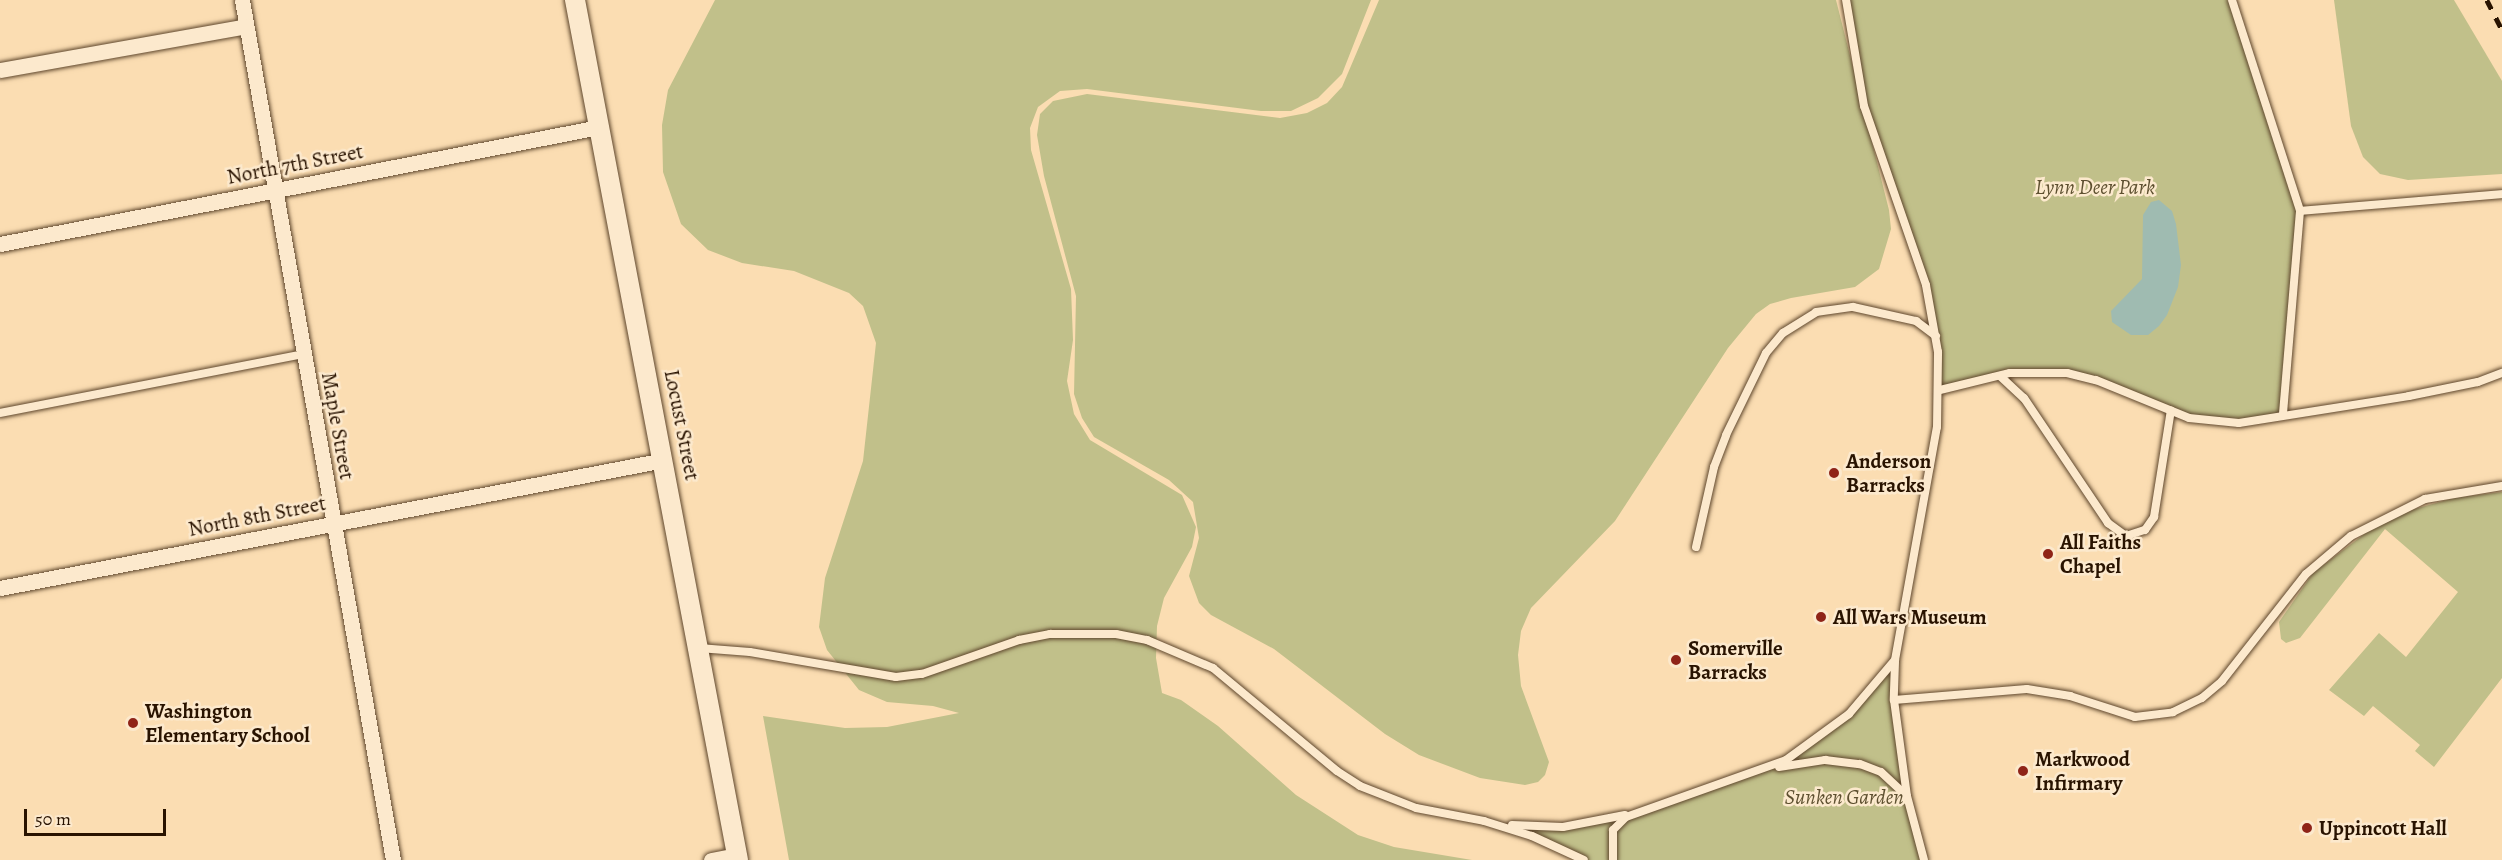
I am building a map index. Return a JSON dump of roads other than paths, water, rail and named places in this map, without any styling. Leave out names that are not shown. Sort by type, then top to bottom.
[{"type":"street","name":"Maple Street","points":[[242,0],[393,860]]},
{"type":"street","name":"Locust Street","points":[[575,0],[738,857]]},
{"type":"street","points":[[0,70],[246,26]]},
{"type":"street","name":"North 7th Street","points":[[0,244],[599,128]]},
{"type":"street","name":"North 8th Street","points":[[0,588],[664,460]]},
{"type":"street","points":[[711,860],[738,857]]},
{"type":"lane","points":[[1846,0],[1864,106],[1926,285],[1937,337],[1940,390],[1937,427],[1894,660],[1894,700],[1907,796],[1924,860]]},
{"type":"lane","points":[[2232,0],[2300,211],[2283,414]]},
{"type":"lane","points":[[2300,211],[2502,194]]},
{"type":"lane","points":[[1696,547],[1714,466],[1726,435],[1766,353],[1783,333],[1816,312],[1853,307],[1916,321],[1937,337]]},
{"type":"lane","points":[[0,413],[304,354]]},
{"type":"lane","points":[[1940,390],[2000,376],[2067,373],[2096,380],[2171,410],[2213,423],[2239,423],[2283,414],[2409,396],[2478,382],[2502,373]]},
{"type":"lane","points":[[2000,376],[2024,398],[2108,523],[2126,536],[2145,530],[2154,517],[2171,410]]},
{"type":"lane","points":[[1894,700],[2027,689],[2070,696],[2135,717],[2173,712],[2202,698],[2222,681],[2306,574],[2351,536],[2425,499],[2502,486]]},
{"type":"lane","points":[[699,648],[750,652],[896,677],[922,674],[1018,640],[1050,634],[1116,634],[1147,640],[1213,668],[1337,771],[1360,786],[1416,808],[1528,828],[1563,827],[1631,813],[1767,769],[1824,760],[1851,762],[1881,772],[1907,796]]},
{"type":"lane","points":[[1767,769],[1813,743],[1849,714],[1894,660]]},
{"type":"lane","points":[[1613,860],[1614,830],[1631,813]]},
{"type":"lane","points":[[1484,821],[1532,836],[1584,860]]},
{"type":"water","points":[[2159,200],[2172,211],[2176,224],[2181,265],[2178,287],[2167,315],[2159,326],[2148,335],[2131,335],[2112,322],[2111,311],[2142,279],[2143,215],[2151,202]]},
{"type":"railway","points":[[2487,0],[2502,30]]},
{"type":"place","name":"Anderson Barracks","points":[[1834,473]]},
{"type":"place","name":"All Faiths Chapel","points":[[2048,554]]},
{"type":"place","name":"All Wars Museum","points":[[1821,617]]},
{"type":"place","name":"Somerville Barracks","points":[[1676,660]]},
{"type":"place","name":"Washington Elementary School","points":[[133,723]]},
{"type":"place","name":"Markwood Infirmary","points":[[2023,771]]},
{"type":"place","name":"Uppincott Hall","points":[[2307,828]]},
{"type":"park label","name":"Lynn Deer Park","points":[[2095,187]]},
{"type":"park label","name":"Sunken Garden","points":[[1844,797]]}]
